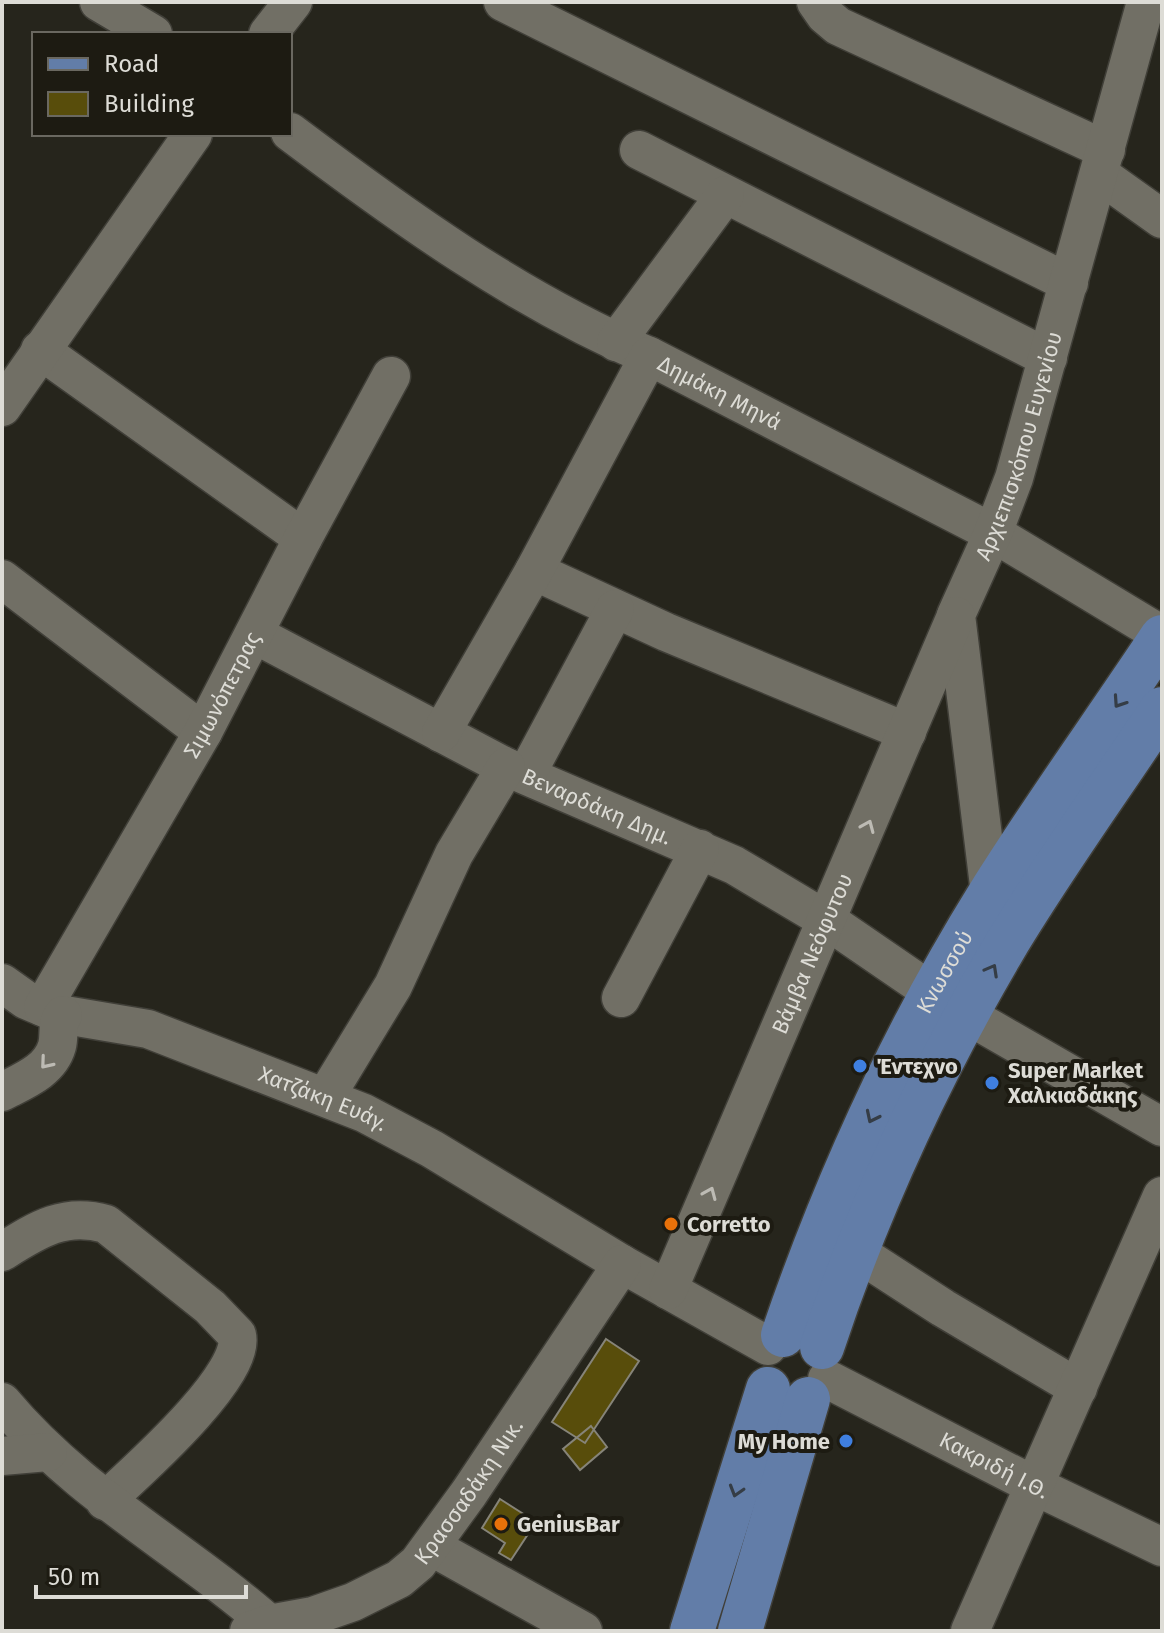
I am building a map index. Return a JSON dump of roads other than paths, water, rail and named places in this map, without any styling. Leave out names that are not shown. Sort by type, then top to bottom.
[{"type":"main road","name":"Κνωσσού","points":[[692,1631],[796,1366],[855,1251],[886,1178],[990,894],[1162,636]]},
{"type":"main road","name":"Κνωσσού","points":[[740,1631],[796,1366],[800,1285],[840,1188],[950,1004],[1051,873],[1162,709]]},
{"type":"street","points":[[270,32],[293,2]]},
{"type":"street","points":[[503,2],[1069,283]]},
{"type":"street","points":[[816,2],[838,26],[1102,162],[1162,219]]},
{"type":"street","points":[[107,4],[150,32]]},
{"type":"street","name":"Αρχιεπισκόπου Ευγενίου","points":[[956,615],[1014,478],[1102,162],[1149,20]]},
{"type":"street","name":"Δημάκη Μηνά","points":[[292,133],[442,243],[502,281],[993,533],[1162,636]]},
{"type":"street","points":[[2,407],[192,136]]},
{"type":"street","points":[[639,150],[1048,358]]},
{"type":"street","points":[[441,733],[534,571],[632,349],[725,195]]},
{"type":"street","points":[[40,350],[303,538]]},
{"type":"street","name":"Σιμωνόπετρας","points":[[2,1092],[40,1071],[53,1058],[58,1043],[53,1011],[391,376]]},
{"type":"street","points":[[534,571],[615,609],[907,732]]},
{"type":"street","points":[[2,579],[203,732]]},
{"type":"street","points":[[326,1096],[393,986],[454,854],[516,771],[615,609]]},
{"type":"street","points":[[956,615],[990,894]]},
{"type":"street","name":"Βάμβα Νεόφυτου","points":[[668,1290],[956,615]]},
{"type":"street","name":"Βεναρδάκη Δημ.","points":[[254,634],[516,771],[700,849],[787,895],[950,1004],[1162,1127]]},
{"type":"street","points":[[621,998],[700,849]]},
{"type":"street","name":"Χατζάκη Ευάγ.","points":[[4,987],[53,1011],[148,1029],[326,1096],[432,1149],[668,1290]]},
{"type":"street","points":[[970,1631],[1162,1196]]},
{"type":"street","points":[[2,1252],[38,1231],[66,1220],[88,1219],[106,1224],[210,1307],[237,1335],[238,1348],[214,1390],[151,1458],[105,1501]]},
{"type":"street","points":[[855,1251],[943,1308],[1078,1388]]},
{"type":"street","name":"Κρασσαδάκη Νικ.","points":[[265,1629],[313,1616],[367,1613],[432,1547],[622,1264]]},
{"type":"street","name":"Κακριδή Ι.Θ.","points":[[668,1290],[796,1366],[1162,1547]]},
{"type":"street","points":[[2,1402],[48,1452],[265,1629]]},
{"type":"street","points":[[2,1456],[48,1452]]},
{"type":"street","points":[[432,1547],[583,1631]]},
{"type":"place","name":"Έντεχνο","points":[[860,1066]]},
{"type":"place","name":"Super Market Χαλκιαδάκης","points":[[992,1083]]},
{"type":"place","name":"Corretto","points":[[671,1224]]},
{"type":"place","name":"My Home","points":[[846,1441]]},
{"type":"place","name":"GeniusBar","points":[[501,1524]]}]
